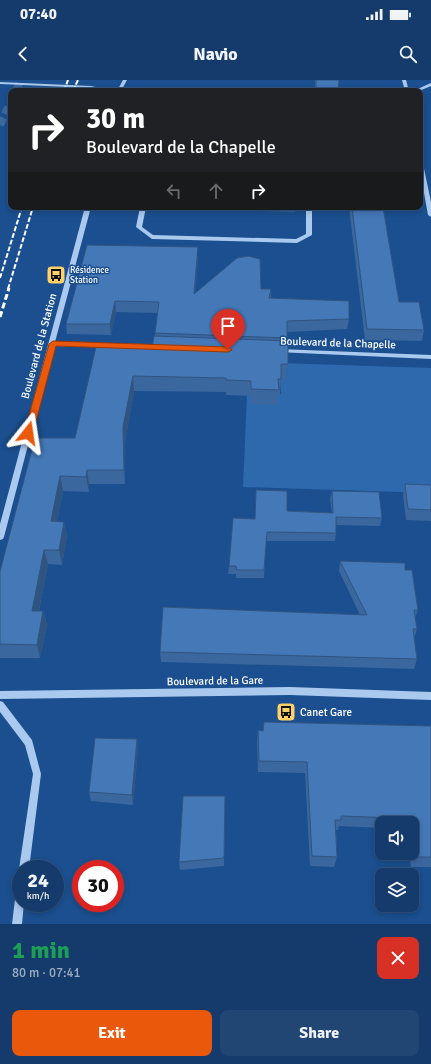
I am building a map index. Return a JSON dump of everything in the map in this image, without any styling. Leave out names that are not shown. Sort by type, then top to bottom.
[{"type":"street","points":[[0,83],[96,88]]},
{"type":"street","points":[[423,174],[431,215]]},
{"type":"street","name":"Boulevard de la Station","points":[[0,537],[53,344],[87,210]]},
{"type":"street","points":[[142,210],[139,228],[152,238],[296,241],[308,235],[309,210]]},
{"type":"street","points":[[53,344],[167,348]]},
{"type":"street","name":"Boulevard de la Chapelle","points":[[271,351],[431,356]]},
{"type":"street","name":"Boulevard de la Gare","points":[[0,695],[290,691],[431,696]]},
{"type":"street","points":[[0,705],[29,743],[37,774],[25,860]]},
{"type":"street","points":[[16,924],[18,912]]},
{"type":"shaded area","points":[[280,363],[431,368],[431,493],[243,487],[247,394],[281,394]]},
{"type":"building","points":[[316,80],[339,80],[338,88],[316,88]]},
{"type":"building","points":[[352,210],[384,210],[399,302],[419,302],[424,330],[367,329]]},
{"type":"building","points":[[87,245],[198,247],[194,294],[237,258],[248,256],[260,259],[261,289],[271,289],[269,298],[349,301],[349,319],[287,321],[287,338],[155,333],[159,302],[115,301],[110,324],[66,324]]},
{"type":"building","points":[[154,336],[288,341],[288,364],[281,364],[281,379],[278,379],[279,390],[251,389],[251,381],[226,380],[226,378],[133,376],[123,427],[124,470],[87,470],[86,477],[60,476],[51,521],[64,522],[59,550],[44,550],[32,611],[43,611],[37,645],[0,644],[0,571],[35,438],[75,438],[96,347],[152,348]]},
{"type":"building","points":[[405,484],[431,485],[431,510],[408,509]]},
{"type":"building","points":[[256,490],[287,491],[287,511],[333,513],[332,491],[379,492],[382,518],[336,517],[336,533],[267,532],[264,570],[237,570],[236,566],[229,566],[233,518],[255,519]]},
{"type":"building","points":[[340,561],[405,563],[405,570],[412,570],[418,610],[414,610],[417,629],[413,629],[417,659],[160,652],[163,607],[367,615]]},
{"type":"building","points":[[264,722],[431,726],[431,857],[419,857],[419,816],[375,816],[375,817],[341,816],[341,820],[335,820],[337,857],[312,856],[307,762],[259,761],[258,730],[263,731]]},
{"type":"building","points":[[95,738],[137,739],[132,795],[89,792]]},
{"type":"building","points":[[183,796],[225,796],[224,858],[179,862]]},
{"type":"tunnel","points":[[17,88],[21,80]]},
{"type":"tunnel","points":[[0,125],[8,108]]},
{"type":"railway","points":[[65,88],[68,80]]},
{"type":"railway","points":[[74,88],[78,80]]},
{"type":"railway","points":[[0,278],[21,210]]},
{"type":"railway","points":[[8,289],[32,210]]},
{"type":"railway","points":[[0,317],[9,288]]},
{"type":"place","name":"Résidence Station","points":[[56,275]]},
{"type":"place","name":"Canet Gare","points":[[286,712]]},
{"type":"route","points":[[28,433],[53,344],[228,350]]}]
